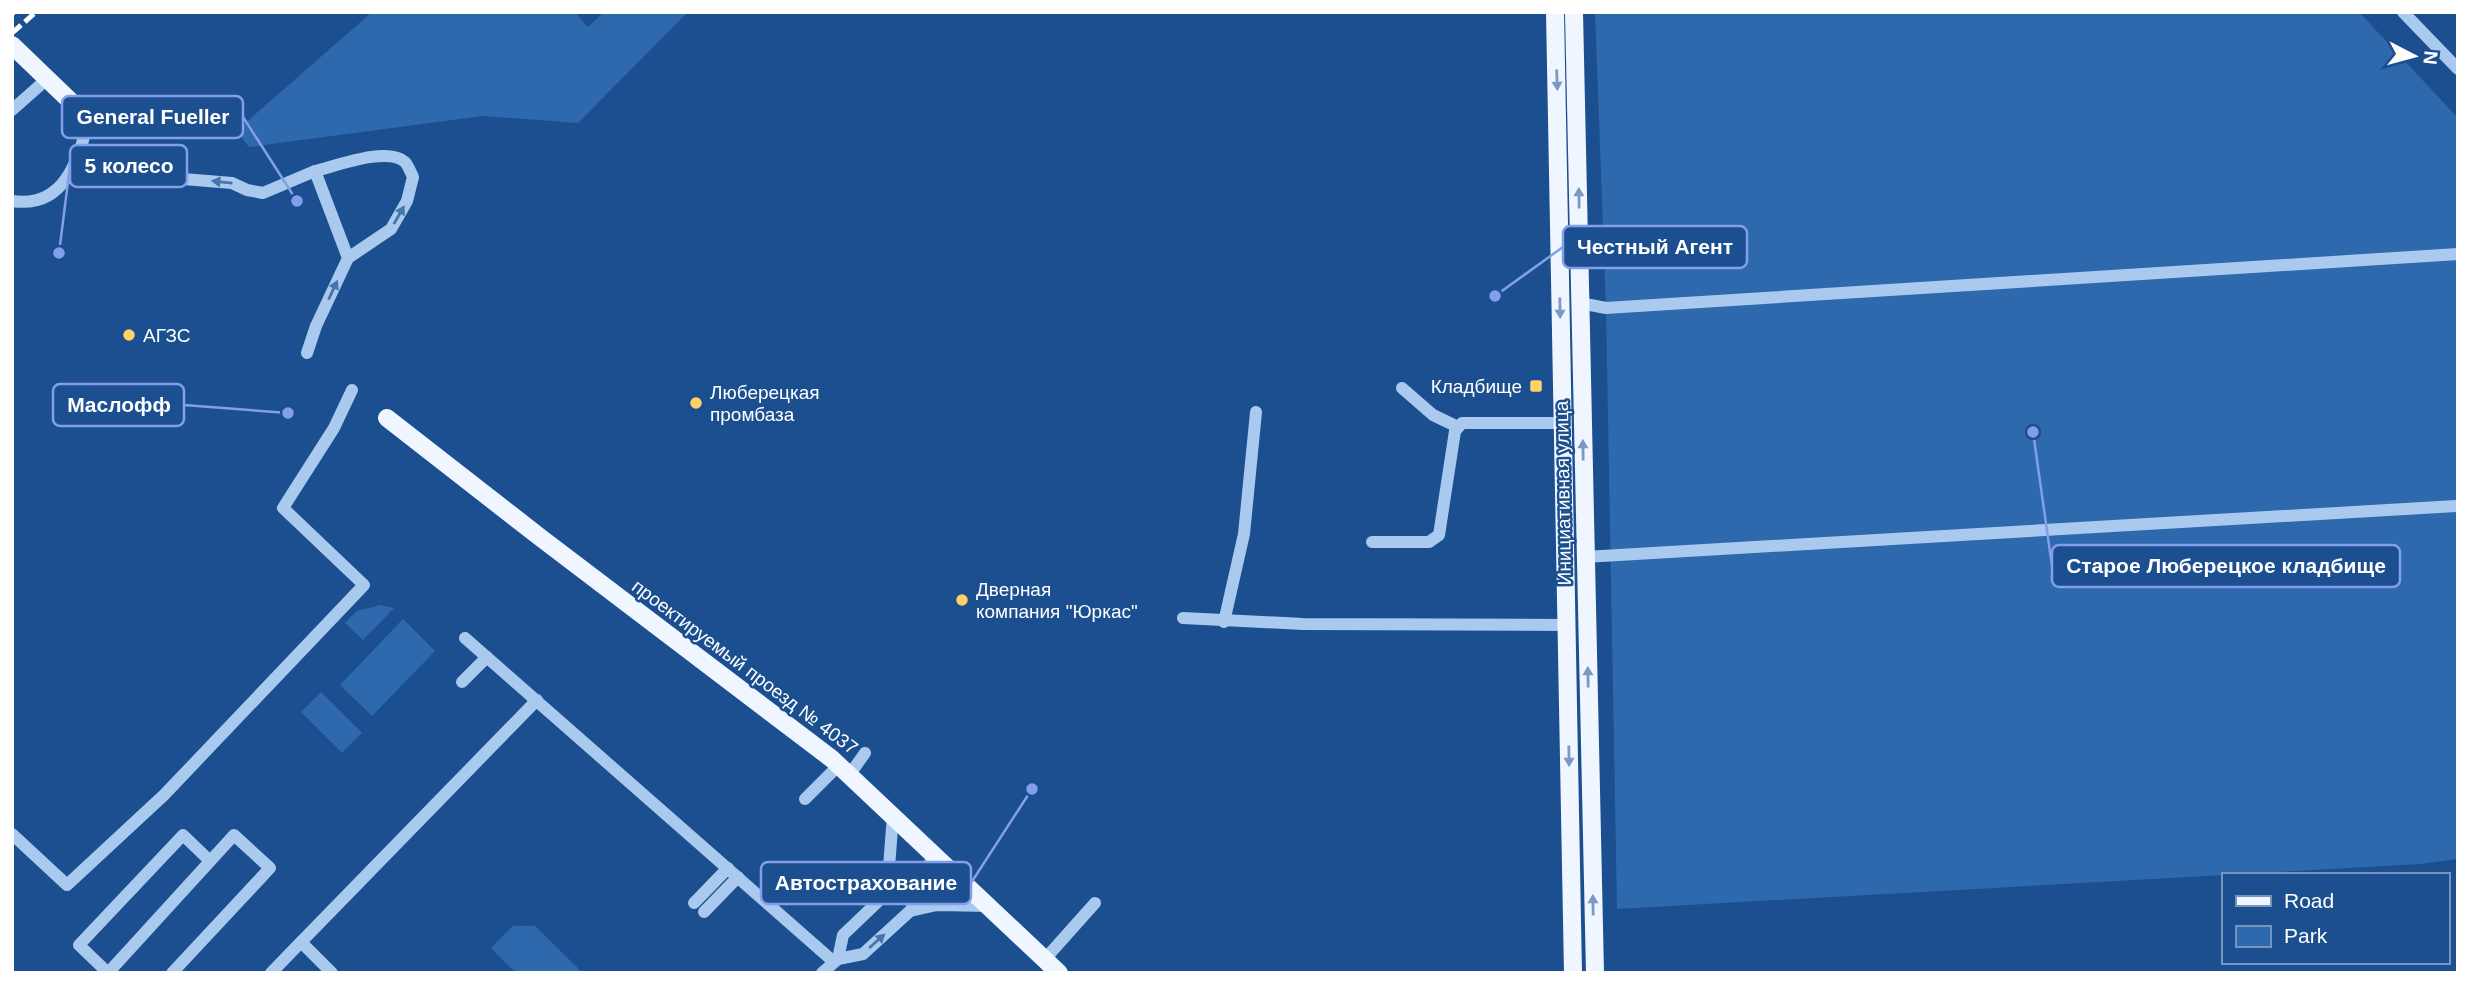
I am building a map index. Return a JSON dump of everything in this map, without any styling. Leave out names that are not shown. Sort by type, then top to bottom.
[{"type":"main road","name":"Инициативная улица","points":[[1555,12],[1573,973]]},
{"type":"main road","name":"Инициативная улица","points":[[1574,12],[1595,973]]},
{"type":"main road","points":[[12,45],[89,119]]},
{"type":"main road","name":"проектируемый проезд № 4037","points":[[387,418],[844,769],[1059,973]]},
{"type":"street","points":[[2403,12],[2458,69]]},
{"type":"street","points":[[12,110],[47,79]]},
{"type":"street","points":[[15,205],[43,199],[57,190],[78,160],[89,119]]},
{"type":"street","points":[[148,176],[232,183],[247,190],[263,192],[316,171],[370,157],[390,155],[405,162],[413,177],[407,201],[391,229],[348,258],[316,326],[307,353]]},
{"type":"street","points":[[316,171],[348,258]]},
{"type":"street","points":[[1580,303],[1605,307],[2458,254]]},
{"type":"street","points":[[1402,388],[1433,415],[1458,427]]},
{"type":"street","points":[[12,834],[67,885],[164,795],[364,586],[284,508],[334,428],[352,390]]},
{"type":"street","points":[[1224,622],[1244,534],[1256,412]]},
{"type":"street","points":[[1372,542],[1429,542],[1439,535],[1455,431],[1462,423],[1563,423]]},
{"type":"street","points":[[1585,557],[2456,506]]},
{"type":"street","points":[[1184,618],[1317,625],[1566,625]]},
{"type":"street","points":[[465,638],[836,960]]},
{"type":"street","points":[[462,682],[487,657]]},
{"type":"street","points":[[271,973],[537,700]]},
{"type":"street","points":[[805,799],[865,753]]},
{"type":"street","points":[[887,893],[893,815]]},
{"type":"street","points":[[172,973],[270,868],[234,835],[108,972],[79,945],[183,835],[210,861]]},
{"type":"street","points":[[836,960],[844,935],[887,893],[900,891],[943,862]]},
{"type":"street","points":[[821,973],[836,960],[863,954],[910,911],[943,862]]},
{"type":"street","points":[[699,908],[733,872]]},
{"type":"street","points":[[1045,959],[1095,903]]},
{"type":"street","points":[[910,911],[937,905],[989,906]]},
{"type":"street","points":[[301,942],[332,973]]},
{"type":"green space","points":[[372,12],[575,12],[588,27],[604,12],[688,12],[578,123],[483,116],[249,147],[236,131]]},
{"type":"green space","points":[[1595,12],[2359,12],[2458,118],[2458,859],[2420,864],[1617,909],[1606,308]]},
{"type":"green space","points":[[381,605],[394,608],[363,640],[345,623],[357,611]]},
{"type":"green space","points":[[403,619],[435,651],[372,716],[340,685]]},
{"type":"green space","points":[[321,692],[362,733],[342,753],[301,712]]},
{"type":"green space","points":[[513,926],[535,926],[583,973],[516,973],[491,948]]},
{"type":"railway","points":[[12,33],[36,12]]},
{"type":"place","name":"General Fueller","points":[[297,201]]},
{"type":"place","name":"5 колесо","points":[[59,253]]},
{"type":"place","name":"Честный Агент","points":[[1495,296]]},
{"type":"place","name":"АГЗС","points":[[129,335]]},
{"type":"place","name":"Кладбище","points":[[1536,386]]},
{"type":"place","name":"Люберецкая промбаза","points":[[696,403]]},
{"type":"place","name":"Маслофф","points":[[288,413]]},
{"type":"place","name":"Старое Люберецкое кладбище","points":[[2033,432]]},
{"type":"place","name":"Дверная компания \"Юркас\"","points":[[962,600]]},
{"type":"place","name":"Автострахование","points":[[1032,789]]}]
